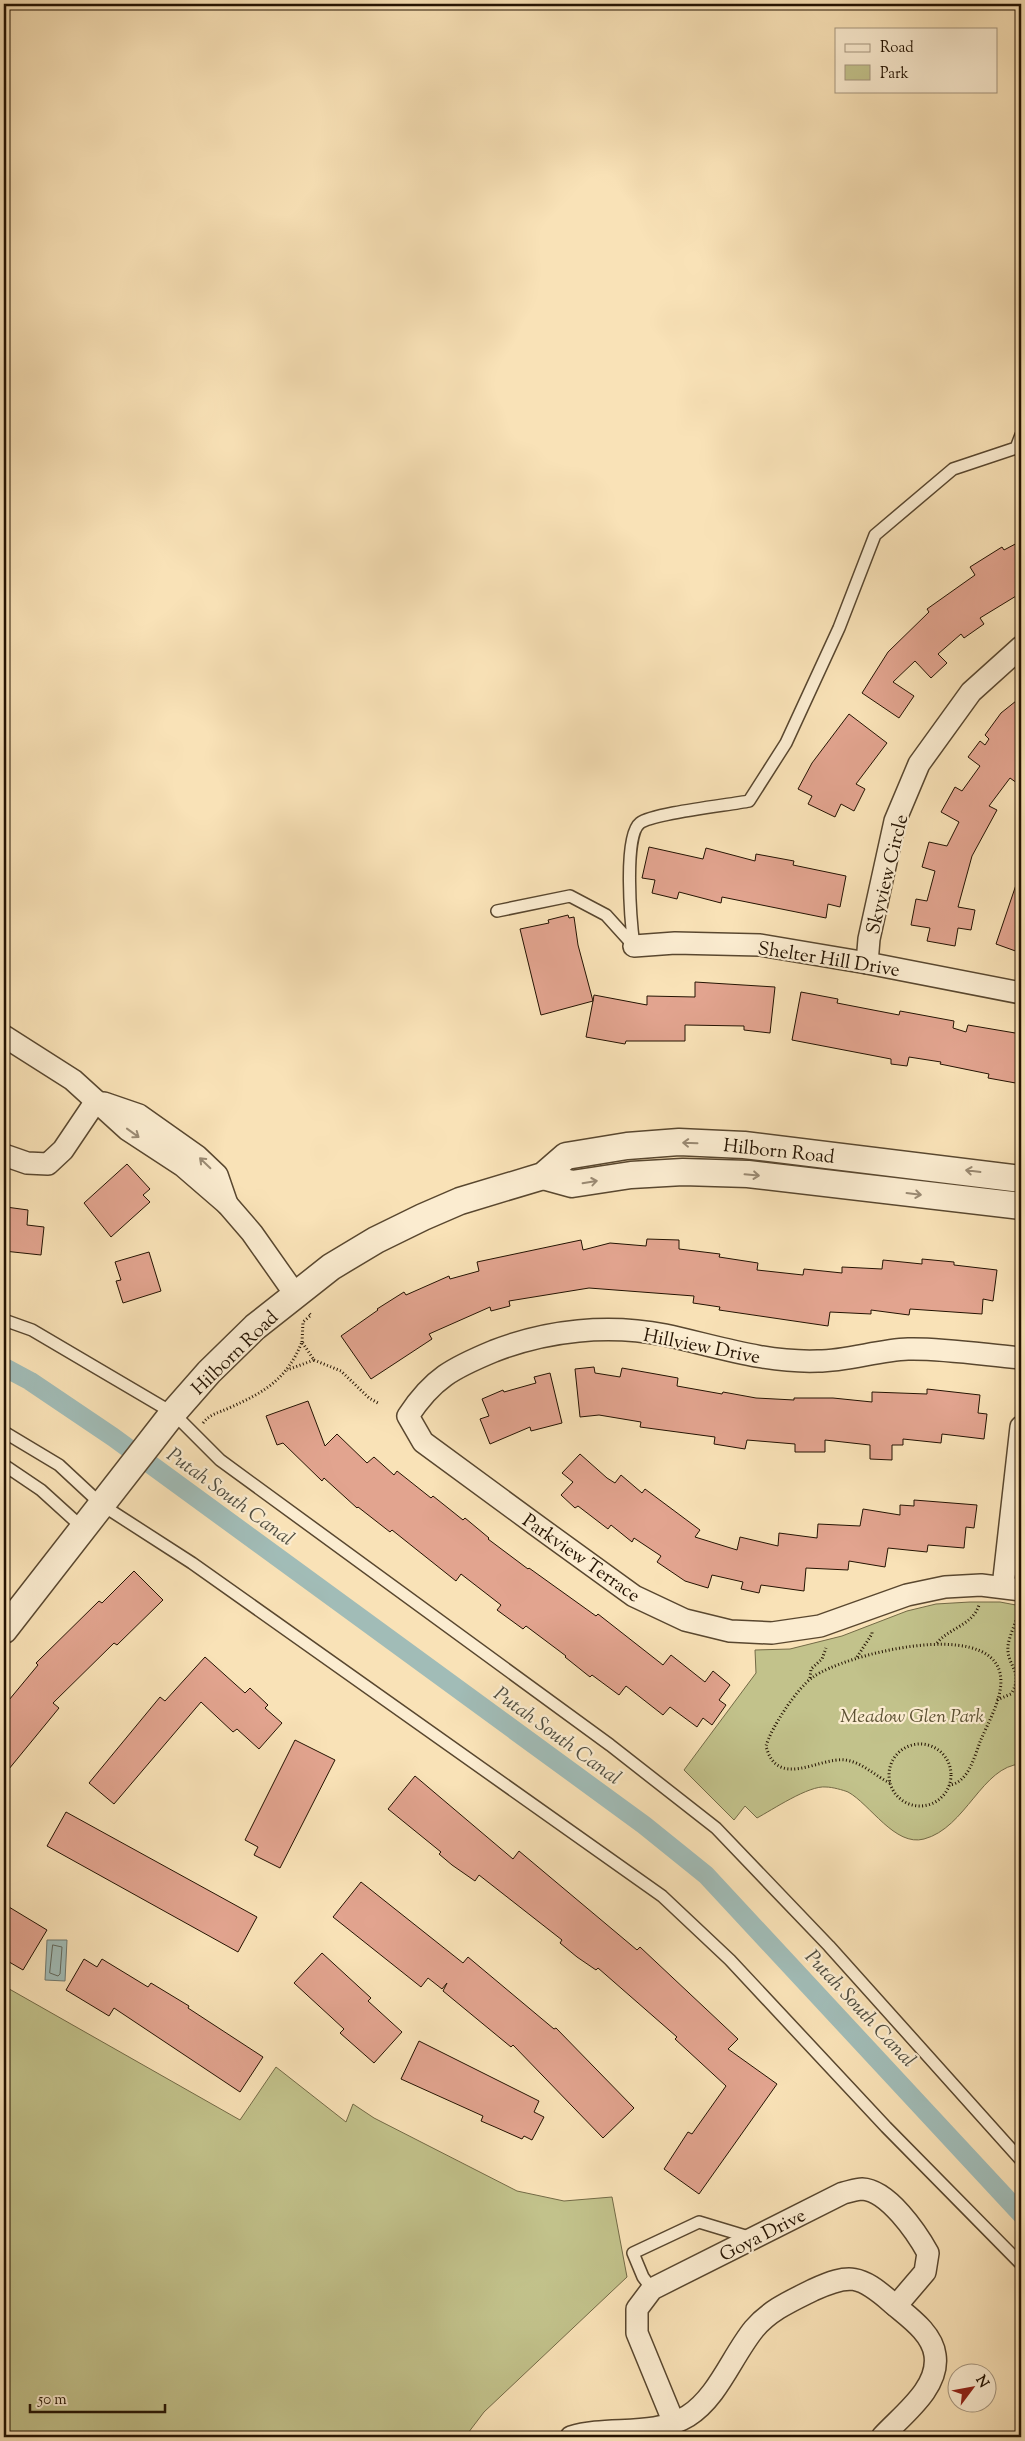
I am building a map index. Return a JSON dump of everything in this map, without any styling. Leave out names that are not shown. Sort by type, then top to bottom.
[{"type":"street","name":"Skyview Circle","points":[[867,963],[870,939],[896,821],[919,764],[971,692],[1021,647]]},
{"type":"street","name":"Shelter Hill Drive","points":[[634,946],[675,943],[760,945],[867,963],[1021,993]]},
{"type":"street","points":[[4,1036],[73,1080],[128,1130],[184,1166],[227,1204],[257,1240],[295,1294]]},
{"type":"street","points":[[96,1100],[139,1115],[198,1156],[217,1175],[227,1204]]},
{"type":"street","points":[[4,1154],[27,1163],[48,1164],[63,1150],[96,1100]]},
{"type":"street","points":[[162,1130],[184,1166]]},
{"type":"street","name":"Hilborn Road","points":[[4,1630],[169,1419],[209,1372],[254,1327],[331,1267],[376,1240],[423,1217],[468,1198],[543,1176],[566,1156],[627,1146],[679,1142],[744,1144],[1021,1179]]},
{"type":"street","name":"Hilborn Road","points":[[543,1176],[572,1184],[632,1175],[666,1173],[748,1174],[1021,1206]]},
{"type":"street","name":"Hillview Drive","points":[[408,1416],[424,1392],[443,1376],[471,1361],[516,1343],[570,1331],[613,1330],[664,1335],[749,1356],[818,1361],[908,1349],[1021,1358]]},
{"type":"street","name":"Parkview Terrace","points":[[408,1416],[423,1442],[520,1514],[634,1596],[685,1620],[730,1631],[772,1633],[820,1626],[907,1595],[945,1587],[981,1585],[1015,1595]]},
{"type":"street","points":[[1015,1595],[1021,1427]]},
{"type":"street","name":"Goya Drive","points":[[674,2423],[637,2333],[637,2309],[652,2289],[843,2193],[864,2189],[888,2200],[916,2232],[928,2253],[925,2272],[896,2306]]},
{"type":"street","points":[[571,2437],[588,2432],[651,2430],[674,2423],[689,2415],[704,2402],[754,2329],[782,2305],[832,2281],[849,2278],[865,2282],[896,2306],[926,2332],[934,2348],[937,2366],[932,2382],[882,2437]]},
{"type":"lane","points":[[634,946],[629,905],[632,838],[636,827],[650,818],[749,802],[786,743],[839,628],[875,535],[954,469],[1019,448],[1021,435]]},
{"type":"lane","points":[[497,911],[570,896],[606,914],[634,946]]},
{"type":"lane","points":[[4,1320],[32,1330],[194,1434],[220,1460],[610,1745],[716,1828],[829,1946],[1021,2160]]},
{"type":"lane","points":[[4,1432],[59,1466],[662,1896],[730,1960],[886,2126],[1021,2264]]},
{"type":"lane","points":[[4,1465],[41,1490],[84,1529]]},
{"type":"lane","points":[[652,2289],[643,2278],[632,2253],[700,2222],[753,2238]]},
{"type":"path","points":[[194,1434],[208,1416],[261,1392],[279,1380],[287,1370],[302,1342],[314,1360],[341,1371],[369,1398],[378,1403]]},
{"type":"path","points":[[287,1370],[314,1360]]},
{"type":"path","points":[[996,1701],[1011,1694],[1017,1681],[1016,1672],[1008,1652],[1015,1595]]},
{"type":"path","points":[[937,1644],[943,1636],[972,1617],[979,1604]]},
{"type":"path","points":[[856,1658],[872,1632]]},
{"type":"path","points":[[890,1782],[846,1760],[838,1760],[796,1770],[779,1765],[771,1758],[766,1746],[768,1737],[810,1679],[828,1668],[856,1658],[937,1644],[973,1647],[992,1658],[1000,1676],[1001,1684],[969,1770],[956,1784],[949,1786]]},
{"type":"path","points":[[810,1679],[811,1669],[822,1659],[826,1648]]},
{"type":"path","points":[[925,1744],[934,1747],[947,1760],[950,1768],[949,1786],[938,1800],[921,1806],[905,1802],[893,1790],[890,1782],[890,1766],[900,1751],[907,1746],[925,1744]]},
{"type":"green space","name":"Meadow Glen Park","points":[[1000,1602],[1021,1606],[1021,1764],[1007,1767],[995,1775],[963,1811],[939,1833],[924,1839],[913,1840],[903,1837],[883,1823],[848,1792],[828,1787],[810,1790],[757,1818],[745,1806],[734,1820],[684,1770],[756,1673],[755,1650],[790,1649],[842,1636],[907,1611],[936,1604]]},
{"type":"green space","points":[[4,1986],[240,2120],[276,2067],[346,2122],[353,2104],[374,2118],[517,2191],[564,2201],[612,2197],[627,2277],[484,2412],[465,2437],[4,2437]]},
{"type":"water","points":[[47,1940],[67,1940],[65,1981],[45,1980]]},
{"type":"building","points":[[1021,541],[1021,593],[980,618],[984,624],[964,638],[961,634],[938,654],[947,663],[931,678],[915,661],[893,682],[914,696],[899,718],[862,693],[888,652],[929,612],[927,609],[975,575],[970,567],[1002,547],[1004,550]]},
{"type":"building","points":[[1021,697],[1021,786],[1010,778],[989,806],[997,810],[972,856],[958,907],[975,910],[971,930],[958,928],[955,946],[927,941],[930,928],[911,925],[916,899],[927,901],[935,871],[922,867],[929,842],[947,846],[959,822],[941,812],[955,787],[962,791],[980,766],[968,757],[980,741],[985,745],[989,739],[985,735],[1001,713]]},
{"type":"building","points":[[849,714],[887,743],[856,784],[865,789],[854,811],[841,804],[835,817],[808,804],[812,796],[798,789],[812,763]]},
{"type":"building","points":[[649,847],[703,859],[706,848],[755,861],[756,854],[794,861],[793,865],[846,876],[840,907],[828,904],[826,918],[722,897],[721,903],[679,892],[677,899],[652,893],[655,880],[642,878]]},
{"type":"building","points":[[1019,876],[1021,877],[1021,953],[996,944]]},
{"type":"building","points":[[568,915],[569,918],[574,917],[578,945],[593,1001],[541,1015],[520,929],[549,923],[548,920]]},
{"type":"building","points":[[695,982],[775,987],[770,1033],[744,1030],[744,1026],[685,1025],[685,1041],[626,1041],[625,1044],[586,1037],[594,995],[647,1005],[647,996],[695,997]]},
{"type":"building","points":[[801,992],[838,999],[837,1003],[899,1015],[900,1011],[954,1021],[953,1028],[966,1032],[968,1025],[1021,1034],[1021,1084],[988,1078],[989,1074],[940,1064],[941,1062],[909,1057],[907,1066],[891,1064],[891,1059],[792,1040]]},
{"type":"building","points":[[127,1164],[150,1189],[143,1195],[150,1202],[111,1237],[84,1203]]},
{"type":"building","points":[[6,1207],[28,1210],[27,1225],[44,1227],[41,1255],[4,1251]]},
{"type":"building","points":[[647,1239],[679,1240],[679,1249],[720,1254],[719,1257],[758,1263],[757,1270],[803,1275],[804,1269],[842,1273],[842,1267],[882,1269],[883,1260],[922,1264],[922,1259],[954,1262],[954,1265],[997,1270],[993,1301],[983,1299],[982,1314],[910,1309],[909,1315],[871,1310],[871,1314],[830,1312],[828,1326],[719,1310],[720,1307],[693,1303],[694,1296],[589,1288],[509,1301],[510,1306],[491,1311],[490,1307],[429,1334],[432,1339],[371,1379],[341,1336],[377,1309],[404,1292],[406,1295],[449,1276],[450,1279],[479,1271],[477,1262],[581,1240],[583,1250],[610,1243],[646,1246]]},
{"type":"building","points":[[149,1252],[161,1291],[123,1303],[116,1281],[121,1280],[115,1262]]},
{"type":"building","points":[[594,1367],[595,1373],[620,1377],[622,1368],[678,1378],[677,1386],[756,1398],[794,1400],[794,1398],[833,1398],[872,1402],[872,1392],[927,1394],[927,1389],[980,1395],[978,1413],[987,1414],[984,1439],[942,1434],[941,1443],[903,1439],[903,1445],[892,1445],[892,1460],[870,1459],[870,1445],[825,1440],[825,1452],[795,1452],[795,1444],[747,1440],[745,1449],[714,1444],[715,1437],[640,1427],[641,1422],[599,1415],[580,1417],[575,1369]]},
{"type":"building","points":[[550,1373],[562,1423],[531,1431],[530,1427],[490,1444],[480,1419],[489,1416],[482,1399],[503,1390],[504,1392],[536,1383],[534,1377]]},
{"type":"building","points":[[308,1401],[325,1446],[337,1434],[367,1463],[374,1457],[394,1475],[397,1471],[431,1498],[433,1496],[463,1520],[465,1518],[488,1539],[528,1569],[596,1616],[598,1614],[663,1665],[671,1655],[705,1682],[713,1671],[730,1685],[719,1700],[726,1705],[712,1725],[703,1718],[697,1727],[670,1707],[663,1715],[626,1686],[619,1695],[592,1675],[590,1677],[526,1626],[523,1629],[497,1610],[501,1605],[461,1574],[456,1581],[392,1530],[390,1532],[357,1508],[324,1478],[322,1481],[283,1443],[277,1445],[266,1416]]},
{"type":"building","points":[[580,1454],[615,1483],[621,1475],[642,1493],[645,1489],[700,1530],[695,1537],[737,1550],[740,1537],[778,1546],[779,1533],[817,1538],[818,1524],[860,1526],[863,1509],[900,1515],[900,1505],[914,1506],[914,1500],[977,1505],[974,1528],[966,1527],[964,1548],[928,1545],[927,1552],[888,1548],[885,1567],[849,1561],[848,1570],[806,1568],[804,1591],[761,1585],[759,1593],[741,1589],[743,1582],[712,1575],[708,1588],[685,1581],[657,1562],[661,1556],[634,1538],[632,1542],[611,1525],[608,1529],[578,1506],[575,1508],[561,1495],[573,1482],[562,1473]]},
{"type":"building","points":[[134,1571],[163,1600],[117,1645],[114,1643],[53,1703],[59,1708],[4,1775],[4,1706],[38,1665],[36,1663],[99,1601],[102,1603]]},
{"type":"building","points":[[205,1657],[245,1693],[250,1688],[268,1705],[265,1708],[282,1723],[259,1749],[237,1729],[233,1732],[201,1702],[114,1804],[89,1783],[160,1697],[165,1701]]},
{"type":"building","points":[[295,1740],[335,1760],[280,1868],[254,1855],[258,1847],[245,1840]]},
{"type":"building","points":[[415,1776],[513,1859],[519,1851],[637,1950],[640,1947],[738,2039],[728,2049],[777,2084],[699,2194],[664,2169],[688,2132],[692,2134],[726,2086],[675,2039],[677,2037],[598,1968],[596,1970],[577,1957],[560,1943],[562,1940],[479,1875],[475,1881],[452,1865],[439,1854],[441,1852],[388,1809]]},
{"type":"building","points":[[66,1812],[257,1917],[238,1952],[47,1846]]},
{"type":"building","points":[[361,1882],[463,1963],[468,1957],[554,2029],[556,2028],[634,2108],[603,2138],[513,2045],[511,2047],[443,1991],[447,1983],[442,1989],[428,1978],[421,1987],[333,1917]]},
{"type":"building","points":[[4,1904],[47,1930],[23,1970],[4,1959]]},
{"type":"building","points":[[322,1953],[371,1998],[368,2001],[402,2032],[374,2063],[340,2033],[344,2029],[294,1983]]},
{"type":"building","points":[[84,1959],[97,1967],[102,1959],[148,1987],[151,1983],[189,2006],[188,2008],[263,2057],[240,2092],[114,2008],[109,2016],[66,1990]]},
{"type":"building","points":[[419,2041],[539,2101],[534,2112],[544,2117],[532,2140],[524,2136],[522,2139],[481,2121],[483,2116],[401,2079]]},
{"type":"waterway","name":"Putah South Canal","points":[[4,1367],[30,1381],[113,1437],[644,1825],[706,1875],[1021,2214]]}]
